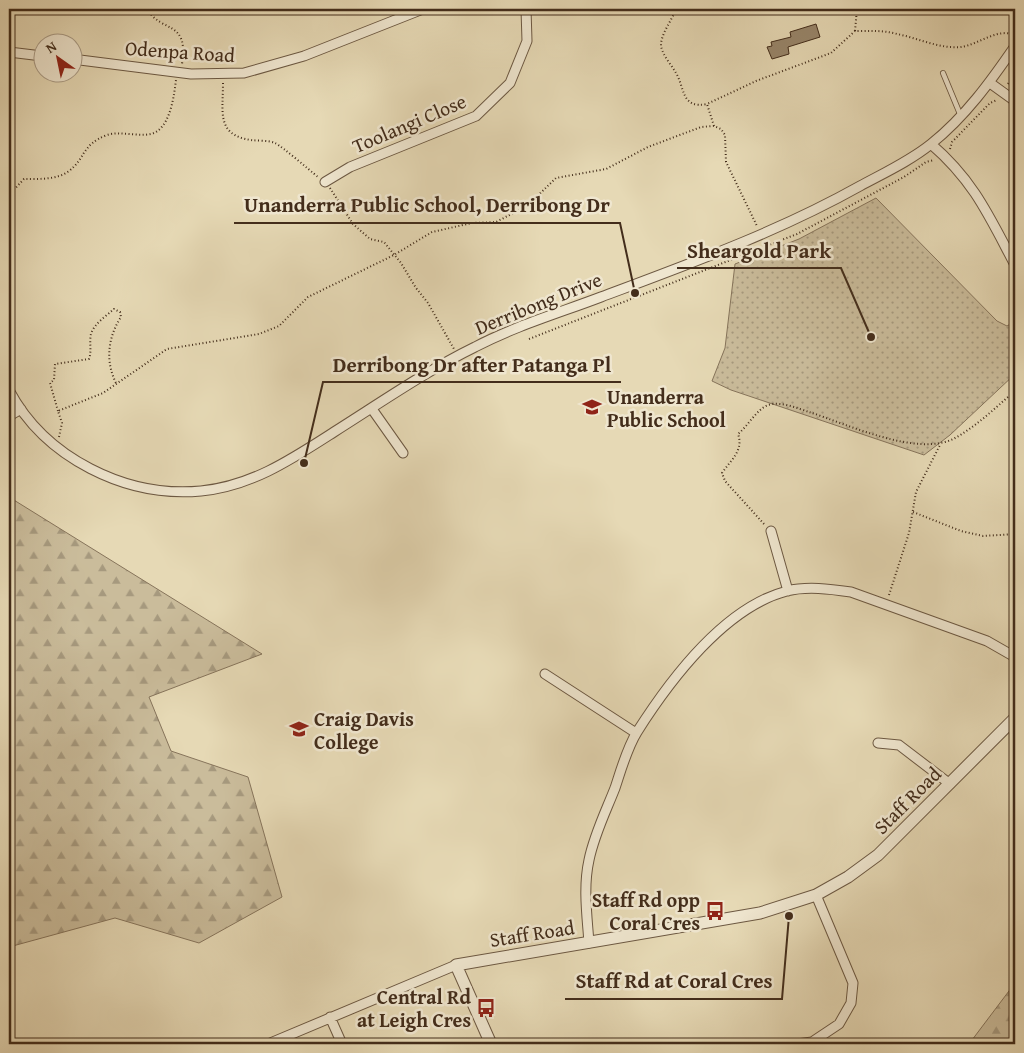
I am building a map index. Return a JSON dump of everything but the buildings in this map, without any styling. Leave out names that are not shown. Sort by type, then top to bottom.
[{"type":"street","name":"Odenpa Road","points":[[82,60],[178,72],[244,74],[304,56],[423,9]]},
{"type":"street","name":"Toolangi Close","points":[[325,182],[350,167],[476,116],[510,83],[528,41],[526,9]]},
{"type":"street","name":"Derribong Drive","points":[[9,390],[21,409],[53,444],[93,471],[122,482],[155,490],[200,491],[230,487],[281,466],[458,355],[500,335],[762,234],[822,207],[931,144],[990,83],[1015,46]]},
{"type":"street","points":[[9,52],[32,55]]},
{"type":"street","points":[[990,83],[1015,101]]},
{"type":"street","points":[[931,144],[951,161],[976,191],[1015,265]]},
{"type":"street","points":[[372,408],[403,453]]},
{"type":"street","points":[[9,416],[21,409]]},
{"type":"street","points":[[770,531],[788,591]]},
{"type":"street","points":[[589,943],[585,894],[589,859],[636,733],[673,681],[716,634],[743,613],[771,596],[788,591],[828,588],[851,592],[987,641],[1008,651],[1015,657]]},
{"type":"street","points":[[545,674],[636,733]]},
{"type":"street","name":"Staff Road","points":[[268,1044],[456,965],[760,913],[816,895],[848,877],[878,855],[1015,718]]},
{"type":"street","points":[[878,743],[899,745],[950,784]]},
{"type":"street","points":[[797,1044],[812,1042],[839,1024],[851,1003],[853,983],[816,895]]},
{"type":"street","points":[[456,965],[491,1044]]},
{"type":"street","points":[[330,1017],[342,1044]]},
{"type":"lane","points":[[943,73],[960,114]]},
{"type":"path","points":[[9,195],[24,179],[53,177],[68,172],[94,140],[111,134],[146,134],[156,132],[165,121],[174,100],[178,72],[182,63],[182,40],[177,30],[151,16],[147,9]]},
{"type":"path","points":[[676,9],[661,44],[664,55],[677,75],[681,91],[689,102],[699,106],[756,81],[830,53],[855,31],[883,31],[944,47],[961,47],[1002,33],[1010,33],[1015,36]]},
{"type":"path","points":[[855,31],[857,9]]},
{"type":"path","points":[[223,74],[223,117],[225,127],[231,135],[274,143],[325,182],[338,198],[353,224],[370,239],[384,242],[394,255],[428,303],[458,355]]},
{"type":"path","points":[[707,104],[714,126]]},
{"type":"path","points":[[58,411],[103,393],[167,349],[251,336],[279,326],[308,297],[394,255],[432,232],[472,223],[496,222],[528,206],[556,178],[606,169],[648,147],[702,127],[714,126],[721,129],[725,135],[726,162],[745,206],[762,234]]},
{"type":"path","points":[[53,444],[59,436],[62,423],[50,382],[54,380],[55,364],[89,359],[92,350],[90,336],[96,326],[114,309],[120,312],[121,317],[110,336],[110,362],[116,384]]},
{"type":"path","points":[[770,531],[725,481],[722,473],[738,451],[741,442],[738,434],[768,406],[780,404],[801,409],[902,442],[922,446],[940,444],[970,430],[1015,391]]},
{"type":"path","points":[[886,605],[910,533],[916,492],[940,444]]},
{"type":"path","points":[[913,512],[961,531],[983,536],[1015,534]]},
{"type":"green space","points":[[876,198],[997,321],[1007,326],[1015,321],[1015,374],[950,435],[924,455],[731,390],[712,381],[725,348],[735,264],[799,239]]},
{"type":"green space","points":[[9,497],[262,654],[149,697],[171,751],[248,777],[282,897],[199,943],[115,918],[9,947]]},
{"type":"green space","points":[[1015,983],[1015,1044],[969,1044]]},
{"type":"place","name":"Unanderra Public School, Derribong Dr","points":[[635,293]]},
{"type":"place","name":"Sheargold Park","points":[[871,337]]},
{"type":"place","name":"Unanderra Public School","points":[[592,407]]},
{"type":"place","name":"Derribong Dr after Patanga Pl","points":[[304,463]]},
{"type":"place","name":"Craig Davis College","points":[[299,729]]},
{"type":"place","name":"Staff Rd opp Coral Cres","points":[[715,911]]},
{"type":"place","name":"Staff Rd at Coral Cres","points":[[789,916]]},
{"type":"place","name":"Central Rd at Leigh Cres","points":[[486,1008]]}]
